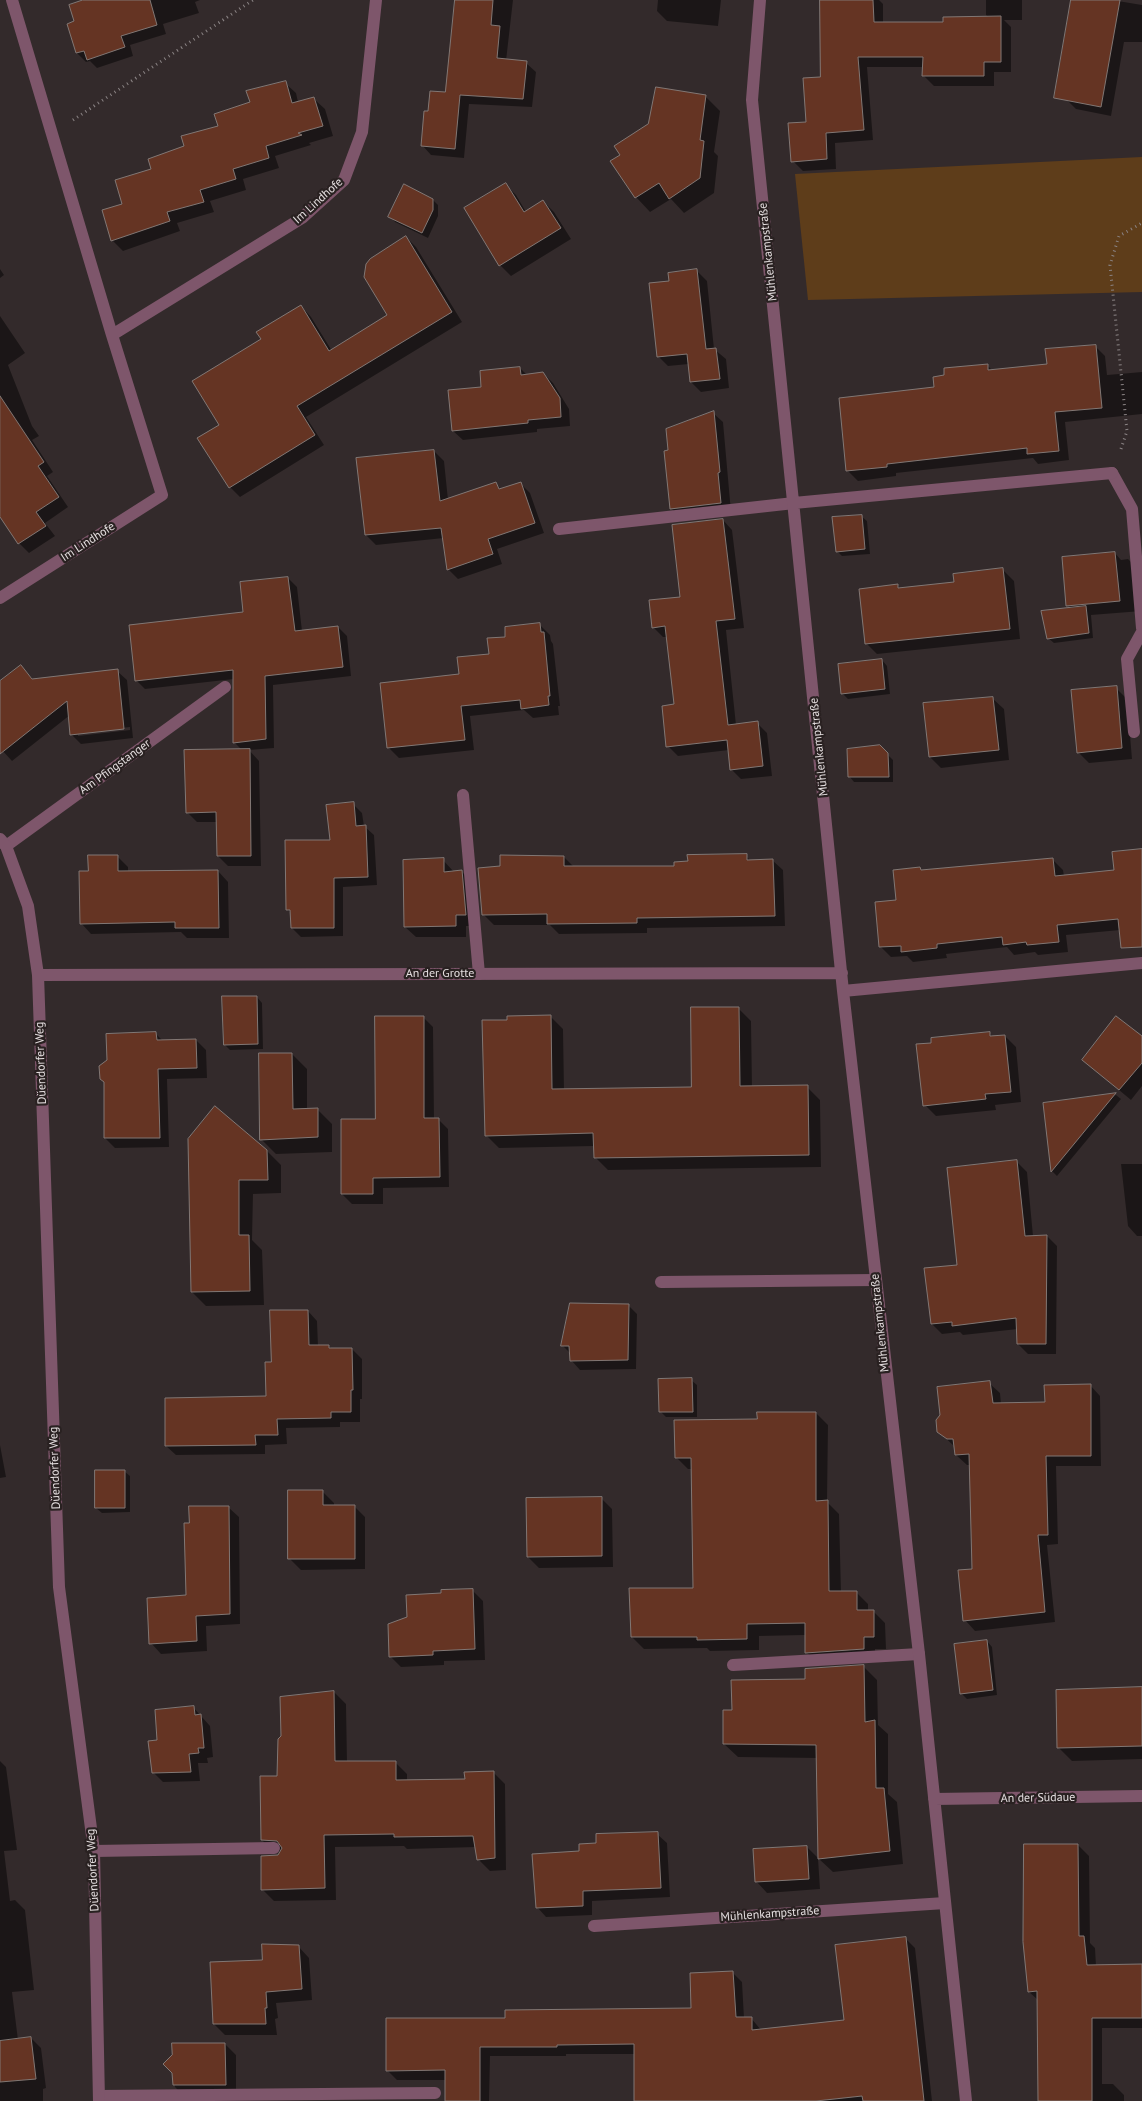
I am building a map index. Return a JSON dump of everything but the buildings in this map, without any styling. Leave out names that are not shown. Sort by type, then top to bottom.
[{"type":"street","name":"Im Lindhofe","points":[[0,598],[162,495],[51,134],[12,0]]},
{"type":"street","name":"Im Lindhofe","points":[[112,335],[302,218],[344,180],[362,132],[376,0]]},
{"type":"street","name":"Mühlenkampstraße","points":[[760,0],[752,100],[843,991],[919,1654],[966,2101]]},
{"type":"street","points":[[559,529],[794,503],[1112,473],[1132,509],[1142,630],[1126,658],[1134,732]]},
{"type":"street","name":"Am Pfingstanger","points":[[3,842],[225,687]]},
{"type":"street","points":[[463,795],[479,974]]},
{"type":"street","name":"Düendorfer Weg","points":[[3,842],[28,906],[38,975],[59,1587],[94,1851],[99,2098]]},
{"type":"street","points":[[843,991],[1142,963]]},
{"type":"street","name":"An der Grotte","points":[[38,975],[842,973]]},
{"type":"street","points":[[661,1282],[876,1280]]},
{"type":"street","points":[[733,1665],[919,1654]]},
{"type":"street","name":"An der Südaue","points":[[934,1799],[1142,1796]]},
{"type":"street","points":[[94,1851],[274,1848]]},
{"type":"street","name":"Mühlenkampstraße","points":[[594,1926],[945,1903]]},
{"type":"street","points":[[99,2098],[434,2092]]},
{"type":"path","points":[[51,134],[253,0]]},
{"type":"path","points":[[1112,473],[1127,431],[1110,265],[1119,236],[1142,224]]},
{"type":"shaded area","points":[[1142,157],[1142,292],[808,300],[795,174]]}]
